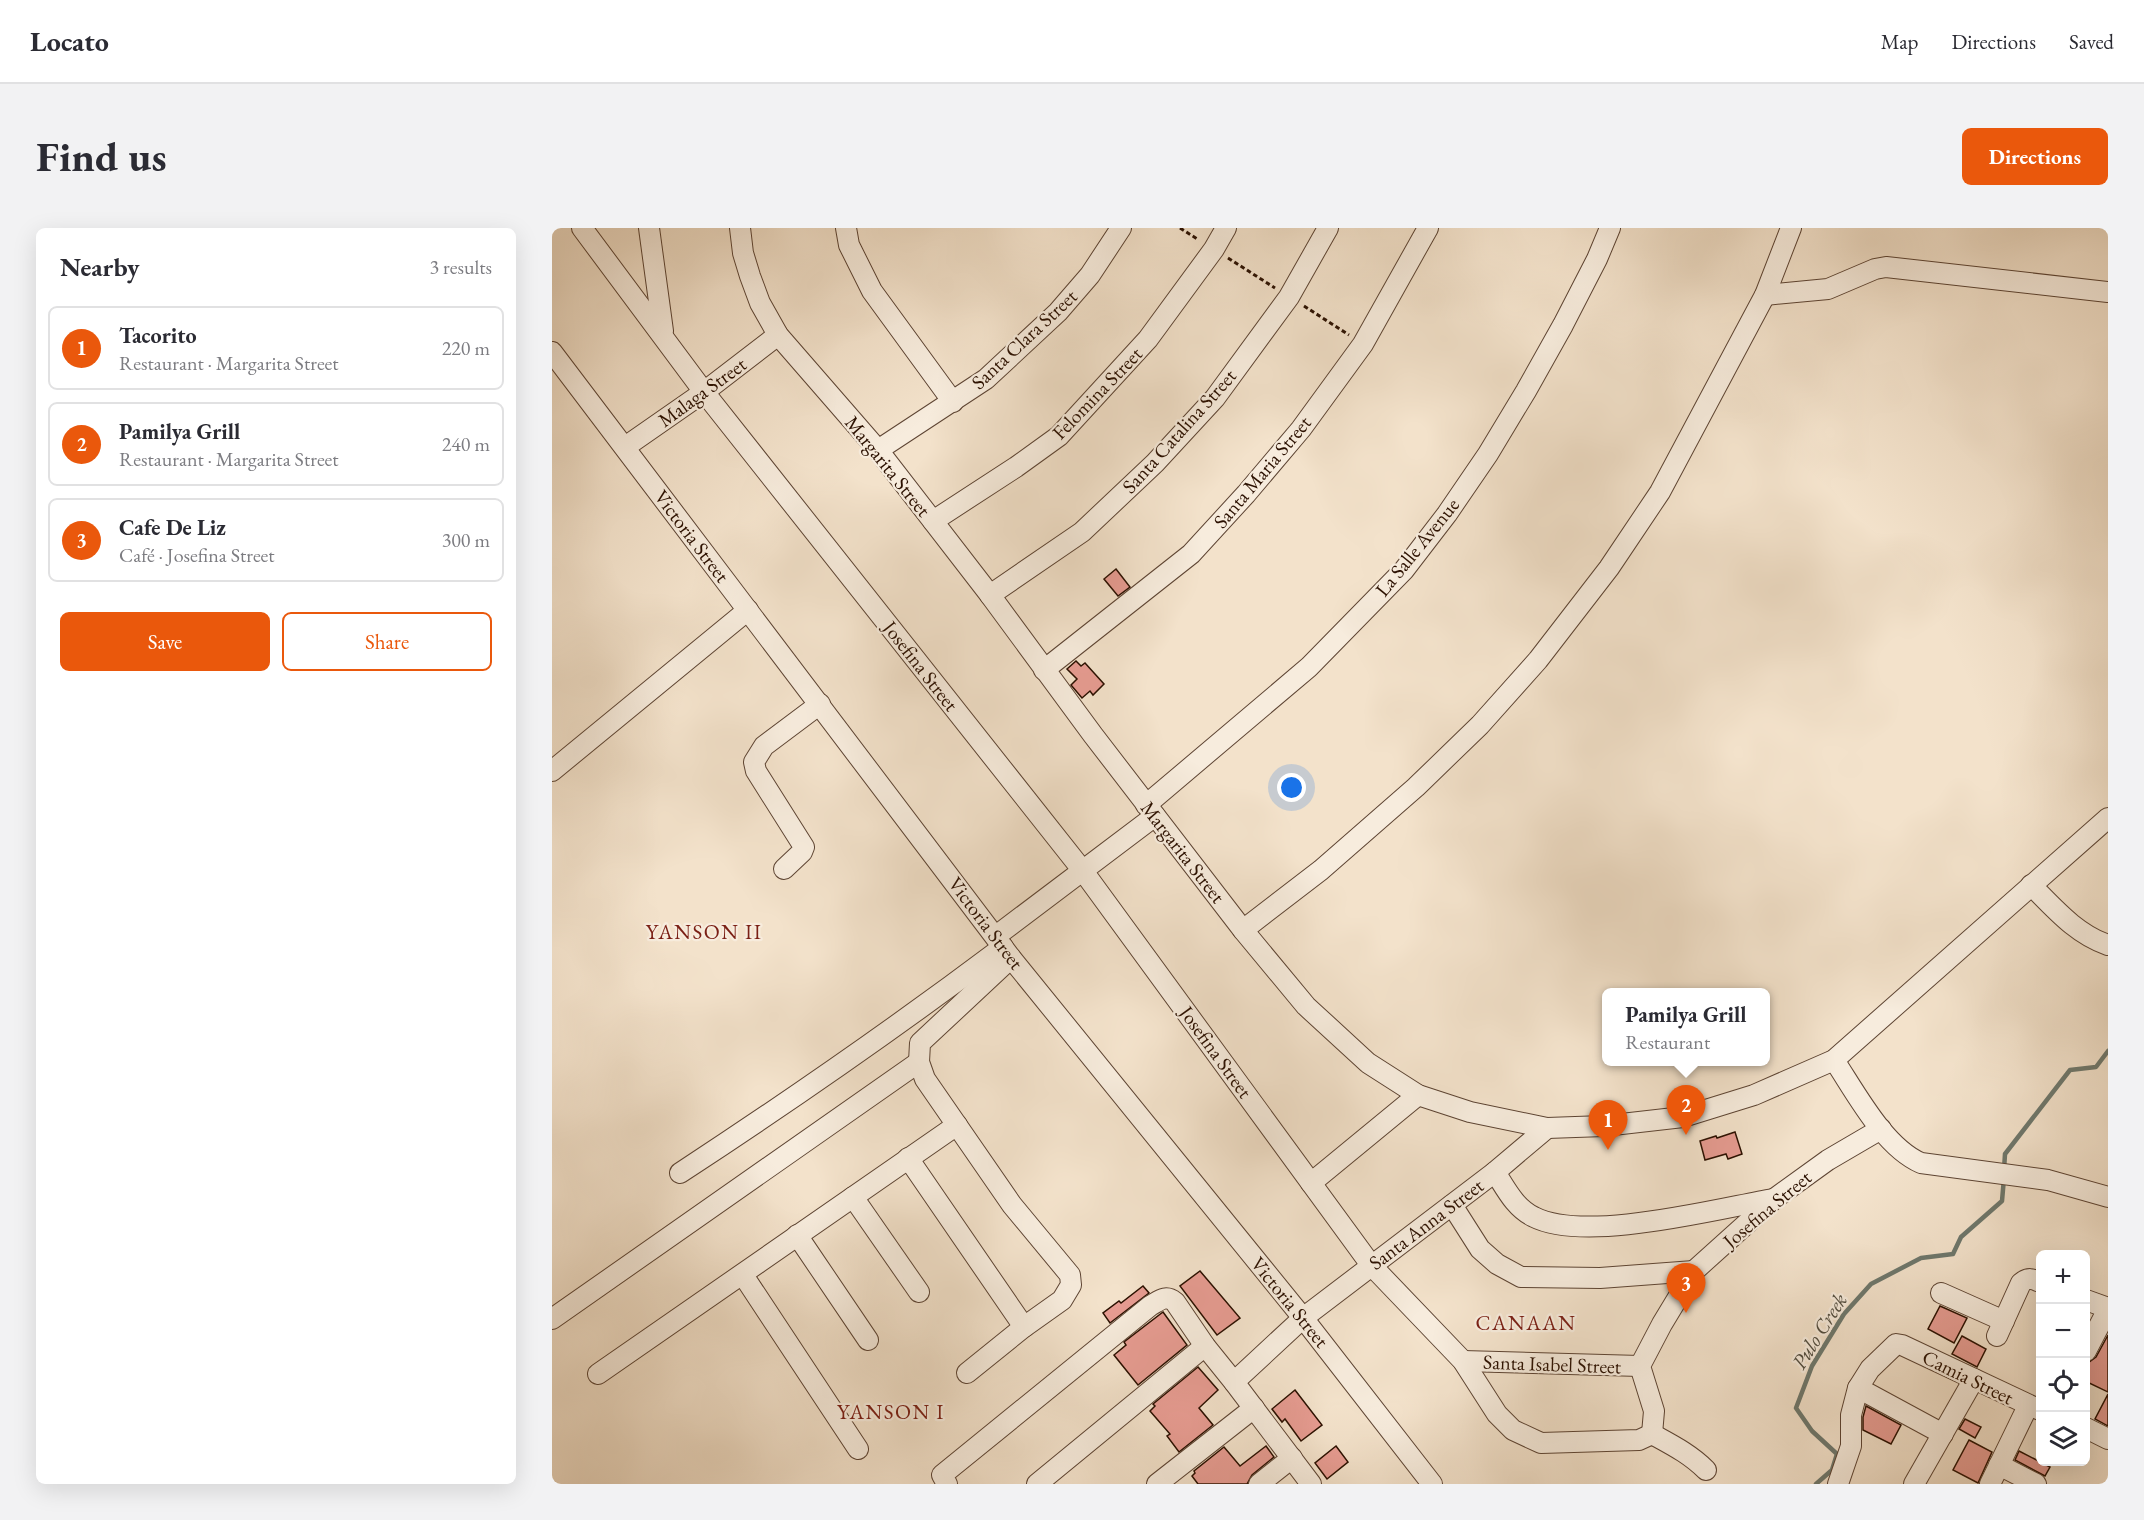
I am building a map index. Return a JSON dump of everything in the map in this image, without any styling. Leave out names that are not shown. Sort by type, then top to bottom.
[{"type":"street","name":"Josefina Street","points":[[582,228],[704,392],[1083,871],[1371,1265],[1463,1361],[1497,1414],[1513,1430],[1540,1443],[1639,1440],[1652,1434]]},
{"type":"street","points":[[649,228],[663,334]]},
{"type":"street","name":"Margarita Street","points":[[740,228],[743,253],[750,276],[760,303],[778,335],[878,450],[1243,930],[1306,1006],[1368,1063],[1418,1095],[1470,1112],[1548,1128],[1604,1126],[1683,1117],[1754,1095],[1834,1060],[2108,818]]},
{"type":"street","points":[[846,228],[849,245],[872,291],[953,402]]},
{"type":"street","name":"Santa Clara Street","points":[[878,450],[986,379],[1058,312],[1090,275],[1121,228]]},
{"type":"street","name":"Felomina Street","points":[[933,521],[1059,436],[1148,339],[1214,249],[1226,228]]},
{"type":"street","name":"Santa Catalina Street","points":[[990,595],[1082,532],[1155,464],[1215,398],[1289,297],[1328,228]]},
{"type":"street","name":"Santa Maria Street","points":[[1044,670],[1191,554],[1246,494],[1300,429],[1363,344],[1428,228]]},
{"type":"street","name":"La Salle Avenue","points":[[1004,947],[1083,871],[1309,667],[1404,570],[1447,514],[1488,454],[1526,391],[1597,260],[1610,228]]},
{"type":"street","points":[[1243,930],[1321,870],[1416,787],[1480,725],[1538,660],[1609,568],[1660,492],[1765,295],[1791,228]]},
{"type":"street","points":[[1765,295],[1828,289],[1875,269],[1886,267],[2108,292]]},
{"type":"street","name":"Malaga Street","points":[[625,447],[704,392],[778,335]]},
{"type":"street","name":"Victoria Street","points":[[552,352],[1004,947],[1303,1318],[1432,1484]]},
{"type":"street","points":[[552,771],[748,610]]},
{"type":"street","points":[[784,869],[802,852],[804,847],[756,771],[754,762],[764,746],[819,704]]},
{"type":"street","points":[[2031,885],[2072,926],[2091,939],[2108,945]]},
{"type":"street","points":[[967,1373],[1062,1300],[1071,1285],[1070,1275],[1012,1205],[925,1079],[919,1062],[920,1043],[935,1027],[986,984],[1004,947]]},
{"type":"street","points":[[680,1173],[756,1123],[1004,947]]},
{"type":"street","points":[[1834,1060],[1881,1129],[1909,1158],[1921,1163],[2048,1180],[2108,1197]]},
{"type":"street","points":[[552,1319],[919,1062]]},
{"type":"street","points":[[1311,1183],[1418,1095]]},
{"type":"street","points":[[598,1374],[957,1125]]},
{"type":"street","name":"Santa Anna Street","points":[[1234,1382],[1303,1318],[1495,1172],[1548,1128]]},
{"type":"street","name":"Josefina Street","points":[[1640,1366],[1694,1271],[1774,1199],[1828,1160],[1881,1129]]},
{"type":"street","points":[[908,1158],[1024,1327]]},
{"type":"street","points":[[1495,1172],[1515,1203],[1533,1216],[1555,1224],[1592,1226],[1629,1224],[1774,1199]]},
{"type":"street","points":[[853,1197],[919,1292]]},
{"type":"street","points":[[1452,1205],[1480,1249],[1497,1264],[1521,1277],[1600,1278],[1694,1271]]},
{"type":"street","points":[[797,1235],[868,1340]]},
{"type":"street","points":[[743,1275],[858,1449]]},
{"type":"street","points":[[1941,1293],[2000,1329],[2022,1283],[2026,1279],[2036,1281]]},
{"type":"street","points":[[940,1481],[1150,1306],[1164,1298],[1170,1298],[1311,1484]]},
{"type":"street","points":[[2090,1302],[2108,1309],[2090,1342]]},
{"type":"street","name":"Camia Street","points":[[1858,1388],[1880,1358],[1896,1344],[2034,1408]]},
{"type":"street","points":[[1037,1484],[1205,1346]]},
{"type":"street","name":"Santa Isabel Street","points":[[1463,1361],[1640,1366]]},
{"type":"street","points":[[1640,1366],[1654,1411],[1652,1434],[1684,1451],[1706,1470]]},
{"type":"street","points":[[1914,1484],[1974,1379]]},
{"type":"street","points":[[1838,1484],[1851,1446],[1853,1402],[1858,1388],[1943,1434]]},
{"type":"street","points":[[1157,1484],[1254,1408]]},
{"type":"street","points":[[1990,1484],[2034,1408]]},
{"type":"street","points":[[2090,1430],[2108,1439]]},
{"type":"street","points":[[1259,1484],[1292,1458]]},
{"type":"street","points":[[1999,1465],[2036,1484]]},
{"type":"path","points":[[1180,228],[1363,344]]},
{"type":"building","points":[[1116,569],[1130,587],[1118,596],[1104,579]]},
{"type":"building","points":[[1076,661],[1081,666],[1085,663],[1104,684],[1093,695],[1090,691],[1082,698],[1071,685],[1077,679],[1067,669]]},
{"type":"building","points":[[1735,1132],[1742,1154],[1728,1159],[1726,1154],[1705,1160],[1700,1141]]},
{"type":"building","points":[[1200,1271],[1240,1318],[1217,1335],[1180,1286]]},
{"type":"building","points":[[1143,1286],[1149,1293],[1110,1323],[1103,1313]]},
{"type":"building","points":[[1940,1306],[1967,1318],[1954,1343],[1928,1329]]},
{"type":"building","points":[[1163,1312],[1187,1345],[1138,1385],[1114,1355],[1126,1345],[1124,1342]]},
{"type":"building","points":[[2108,1335],[2108,1392],[2090,1383],[2090,1362],[2096,1357]]},
{"type":"building","points":[[1962,1336],[1986,1349],[1977,1367],[1952,1354]]},
{"type":"building","points":[[1198,1367],[1218,1390],[1199,1408],[1213,1425],[1179,1452],[1167,1436],[1170,1434],[1150,1411],[1155,1406],[1153,1404]]},
{"type":"building","points":[[1295,1390],[1322,1425],[1301,1441],[1285,1419],[1282,1422],[1272,1409]]},
{"type":"building","points":[[2108,1394],[2108,1426],[2095,1419]]},
{"type":"building","points":[[1866,1406],[1901,1425],[1891,1444],[1863,1430]]},
{"type":"building","points":[[1965,1419],[1981,1427],[1975,1438],[1959,1429]]},
{"type":"building","points":[[1969,1440],[1992,1452],[1978,1483],[1953,1470]]},
{"type":"building","points":[[1266,1446],[1274,1457],[1252,1475],[1247,1484],[1198,1484],[1192,1476],[1194,1471],[1224,1447],[1240,1466]]},
{"type":"building","points":[[1336,1446],[1348,1462],[1327,1479],[1315,1463]]},
{"type":"building","points":[[2019,1451],[2036,1460],[2036,1466],[2050,1467],[2045,1476],[2015,1460]]},
{"type":"waterway","name":"Pulo Creek","points":[[2004,1170],[2005,1154],[2070,1070],[2096,1067],[2108,1051]]},
{"type":"waterway","name":"Pulo Creek","points":[[1816,1484],[1832,1470],[1837,1454],[1812,1431],[1796,1408],[1812,1366],[1844,1314],[1871,1284],[1921,1258],[1953,1254],[1961,1237],[2002,1201],[2004,1178]]},
{"type":"place","name":"Pamilya Grill","points":[[1686,1135]]},
{"type":"place","name":"Tacorito","points":[[1608,1150]]},
{"type":"place","name":"Cafe De Liz","points":[[1686,1313]]},
{"type":"district","name":"YANSON II","points":[[704,931]]},
{"type":"district","name":"CANAAN","points":[[1526,1322]]},
{"type":"district","name":"YANSON I","points":[[891,1411]]}]
